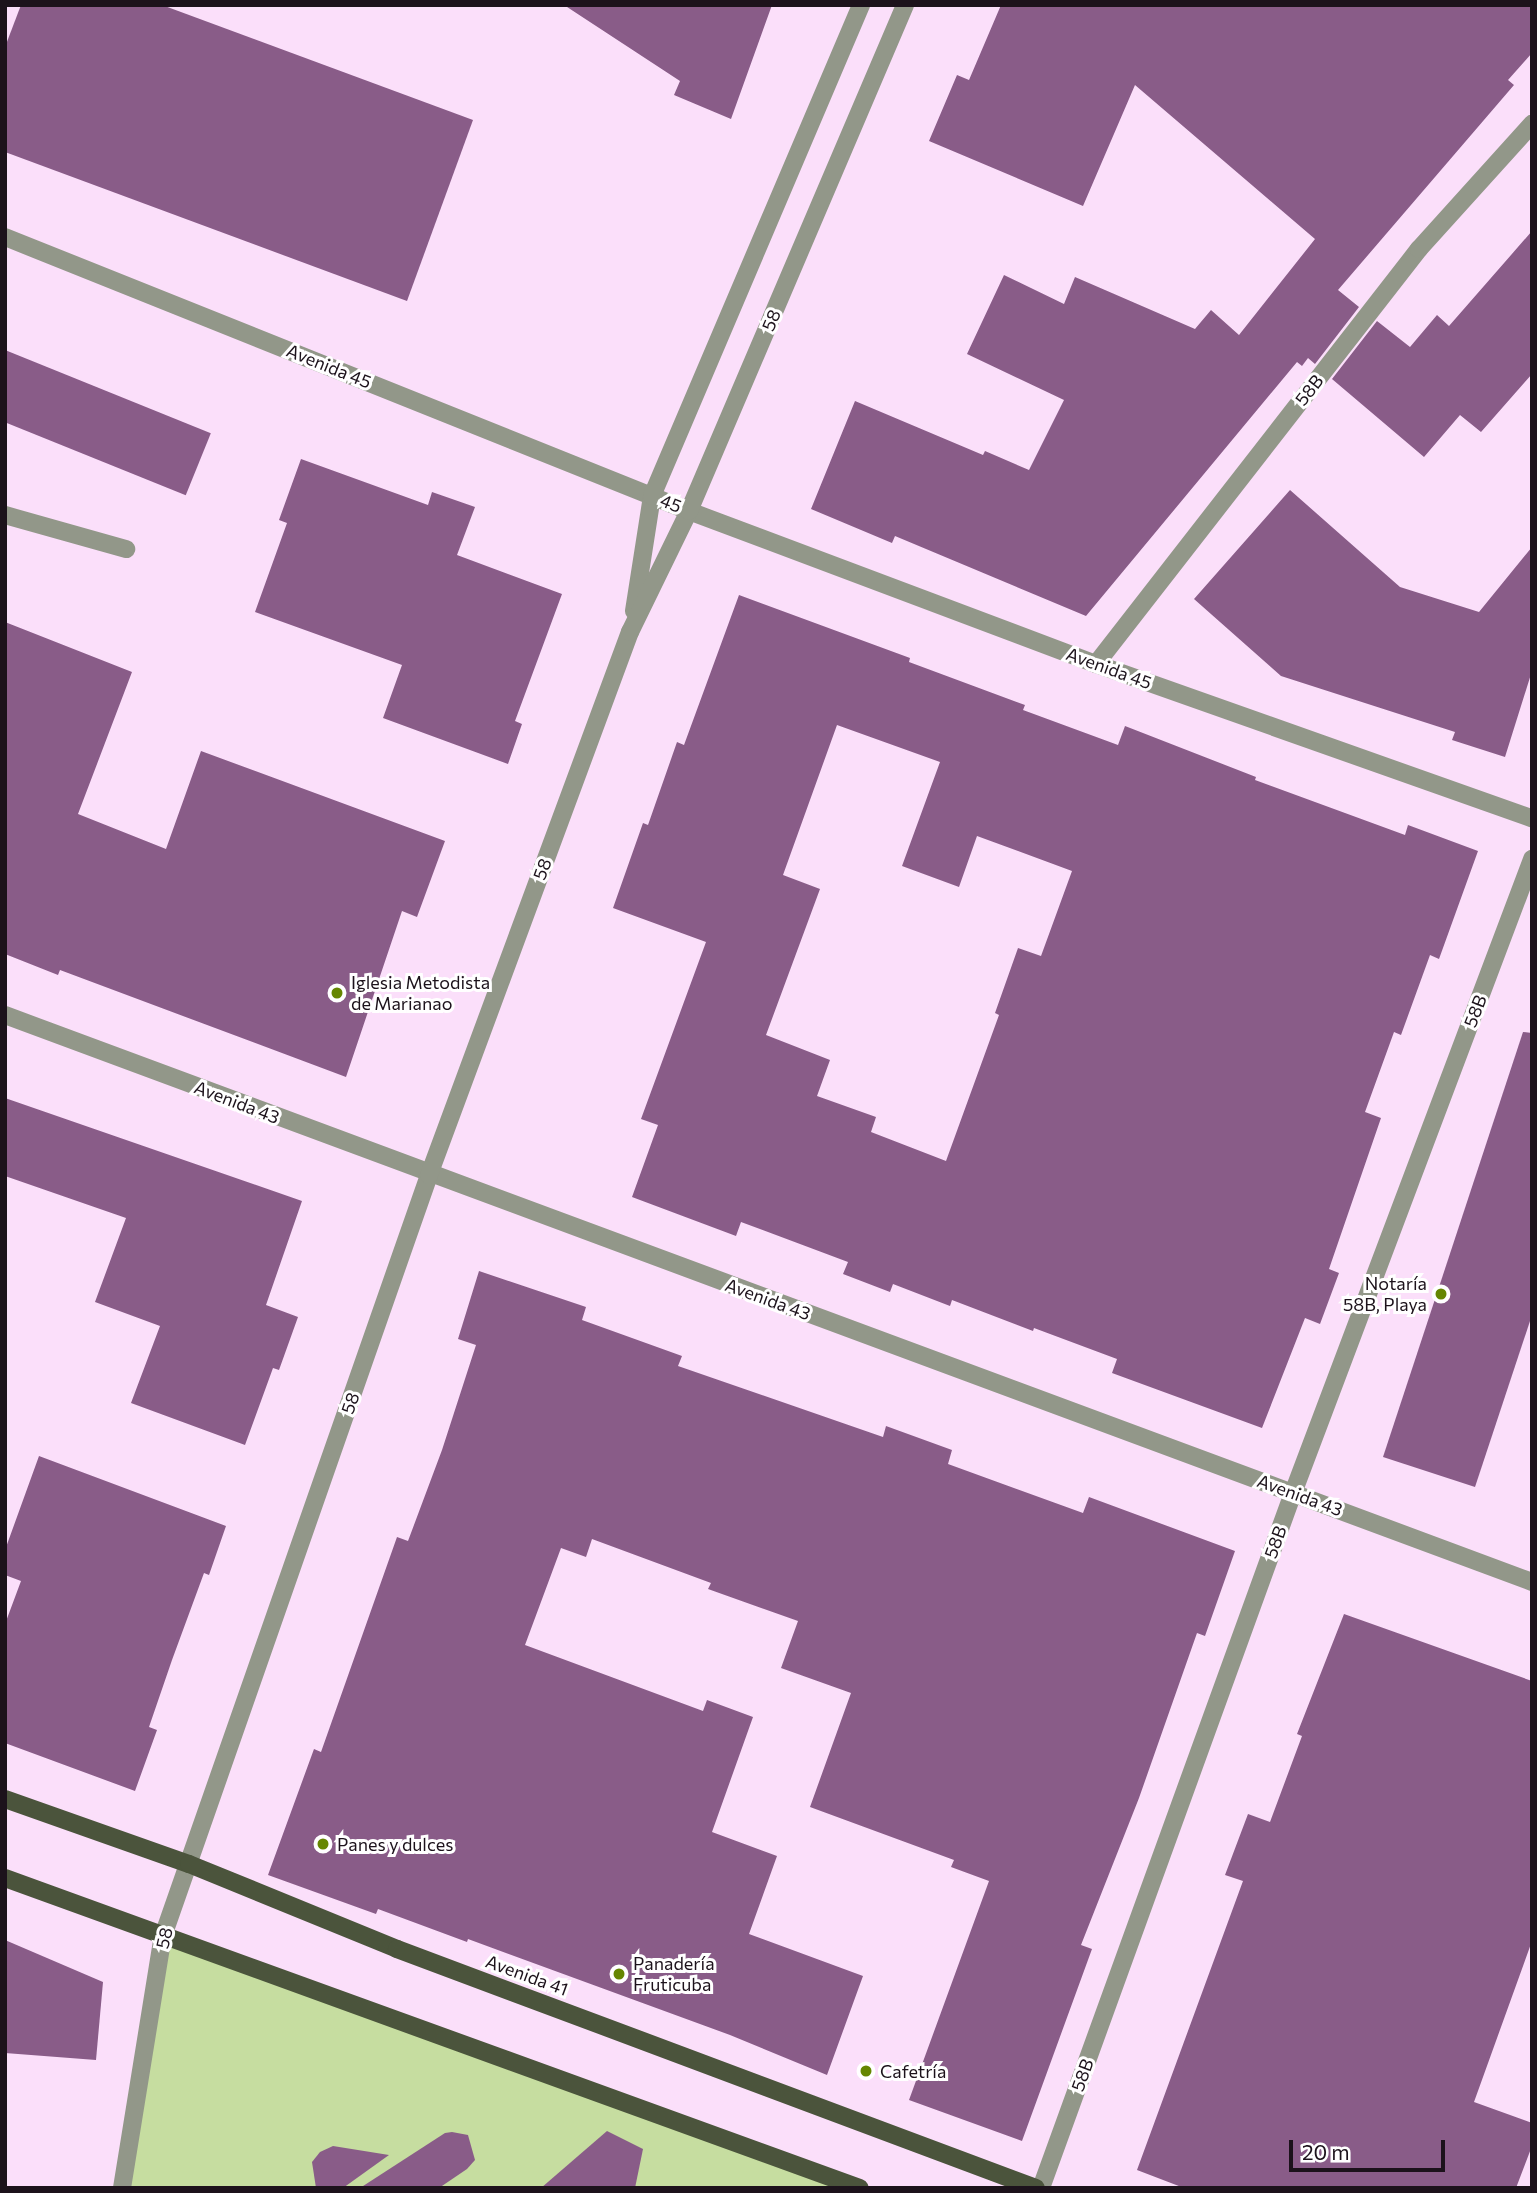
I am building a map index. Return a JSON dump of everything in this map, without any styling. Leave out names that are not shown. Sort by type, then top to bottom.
[{"type":"main road","name":"Avenida 41","points":[[5,1799],[188,1864],[397,1949],[1036,2188]]},
{"type":"main road","points":[[5,1878],[860,2188]]},
{"type":"street","name":"58","points":[[631,632],[652,496],[861,5]]},
{"type":"street","name":"58","points":[[122,2188],[163,1936],[429,1175],[631,632],[689,510],[905,5]]},
{"type":"street","name":"58B","points":[[1096,664],[1419,249],[1532,124]]},
{"type":"street","name":"Avenida 45","points":[[5,237],[652,496]]},
{"type":"street","name":"45","points":[[652,496],[689,510]]},
{"type":"street","name":"Avenida 45","points":[[689,510],[1096,664],[1532,818]]},
{"type":"street","points":[[5,515],[126,550]]},
{"type":"street","name":"58B","points":[[1041,2188],[1293,1493],[1532,859]]},
{"type":"street","name":"Avenida 43","points":[[5,1015],[429,1175],[1532,1582]]},
{"type":"green space","points":[[163,1936],[859,2188],[122,2188]]},
{"type":"building","points":[[21,5],[162,5],[473,120],[407,301],[5,152],[5,47]]},
{"type":"building","points":[[564,5],[772,5],[731,119],[674,95],[680,81]]},
{"type":"building","points":[[1001,5],[1532,5],[1532,53],[1508,80],[1514,85],[1338,290],[1359,307],[1315,364],[1308,358],[1302,366],[1297,362],[1086,616],[895,536],[892,543],[811,509],[855,401],[983,455],[985,451],[1029,470],[1064,400],[967,354],[1004,275],[1064,304],[1075,277],[1195,329],[1211,310],[1239,335],[1315,239],[1135,85],[1083,206],[929,141],[957,75],[969,80]]},
{"type":"building","points":[[1532,231],[1532,374],[1481,432],[1460,415],[1424,457],[1332,379],[1377,321],[1410,347],[1437,315],[1449,326]]},
{"type":"building","points":[[5,350],[211,433],[186,495],[5,422]]},
{"type":"building","points":[[301,459],[428,505],[432,492],[475,507],[457,555],[562,594],[515,721],[522,724],[508,764],[383,718],[402,665],[255,612],[287,523],[279,520]]},
{"type":"building","points":[[1290,490],[1400,587],[1479,612],[1532,547],[1532,671],[1505,757],[1452,740],[1455,732],[1281,676],[1194,599]]},
{"type":"building","points":[[739,595],[910,658],[909,662],[1025,705],[1023,710],[1118,745],[1125,726],[1256,777],[1255,780],[1405,835],[1408,825],[1478,851],[1439,959],[1430,955],[1401,1035],[1394,1032],[1365,1112],[1381,1118],[1329,1269],[1339,1273],[1320,1324],[1305,1318],[1262,1428],[1112,1373],[1117,1359],[1034,1328],[1033,1331],[952,1300],[950,1306],[893,1284],[890,1292],[843,1274],[848,1262],[741,1222],[736,1236],[632,1197],[658,1125],[641,1119],[706,942],[613,908],[643,823],[648,825],[677,742],[684,745]],"holes":[[[837,725],[940,762],[902,866],[959,887],[977,836],[1072,871],[1041,956],[1018,948],[995,1013],[999,1015],[946,1161],[871,1132],[876,1117],[817,1096],[830,1060],[766,1035],[820,889],[783,875]]]},
{"type":"building","points":[[5,622],[132,672],[78,814],[166,849],[201,751],[445,841],[417,917],[402,911],[346,1077],[60,970],[58,975],[5,954]]},
{"type":"building","points":[[1523,1032],[1532,1033],[1532,1315],[1475,1487],[1383,1457]]},
{"type":"building","points":[[5,1098],[302,1201],[266,1305],[298,1317],[279,1370],[273,1368],[245,1445],[131,1403],[160,1326],[95,1302],[126,1218],[5,1176]]},
{"type":"building","points":[[479,1271],[586,1307],[582,1320],[682,1356],[678,1366],[883,1437],[886,1426],[952,1450],[948,1464],[1083,1513],[1089,1497],[1235,1551],[1205,1636],[1197,1633],[1139,1798],[1081,1945],[1092,1949],[1022,2141],[909,2100],[989,1881],[951,1867],[954,1860],[810,1807],[851,1693],[781,1668],[798,1621],[708,1589],[711,1583],[592,1539],[586,1557],[561,1548],[525,1645],[703,1711],[707,1700],[753,1717],[712,1832],[777,1856],[749,1934],[863,1976],[827,2075],[730,2035],[468,1939],[467,1942],[378,1909],[376,1914],[268,1875],[314,1749],[321,1752],[397,1537],[408,1541],[442,1450],[476,1345],[458,1339]]},
{"type":"building","points":[[39,1456],[226,1526],[209,1575],[204,1573],[172,1660],[149,1727],[157,1730],[135,1791],[5,1743],[5,1624],[21,1581],[5,1575],[5,1550]]},
{"type":"building","points":[[1344,1614],[1532,1681],[1532,1941],[1474,2102],[1532,2123],[1532,2146],[1516,2188],[1184,2188],[1137,2170],[1243,1881],[1225,1875],[1248,1814],[1270,1822],[1302,1736],[1297,1734]]},
{"type":"building","points":[[5,1940],[103,1982],[96,2060],[5,2053]]},
{"type":"building","points":[[607,2131],[643,2149],[635,2188],[541,2188]]},
{"type":"building","points":[[445,2133],[468,2135],[475,2160],[467,2169],[439,2188],[360,2188]]},
{"type":"building","points":[[333,2146],[389,2155],[343,2188],[316,2188],[312,2162],[320,2152]]},
{"type":"place","name":"Iglesia Metodista de Marianao","points":[[337,993]]},
{"type":"place","name":"Notaría 58B, Playa","points":[[1441,1294]]},
{"type":"place","name":"Panes y dulces","points":[[323,1844]]},
{"type":"place","name":"Panadería Fruticuba","points":[[619,1974]]},
{"type":"place","name":"Cafetría","points":[[866,2071]]}]
